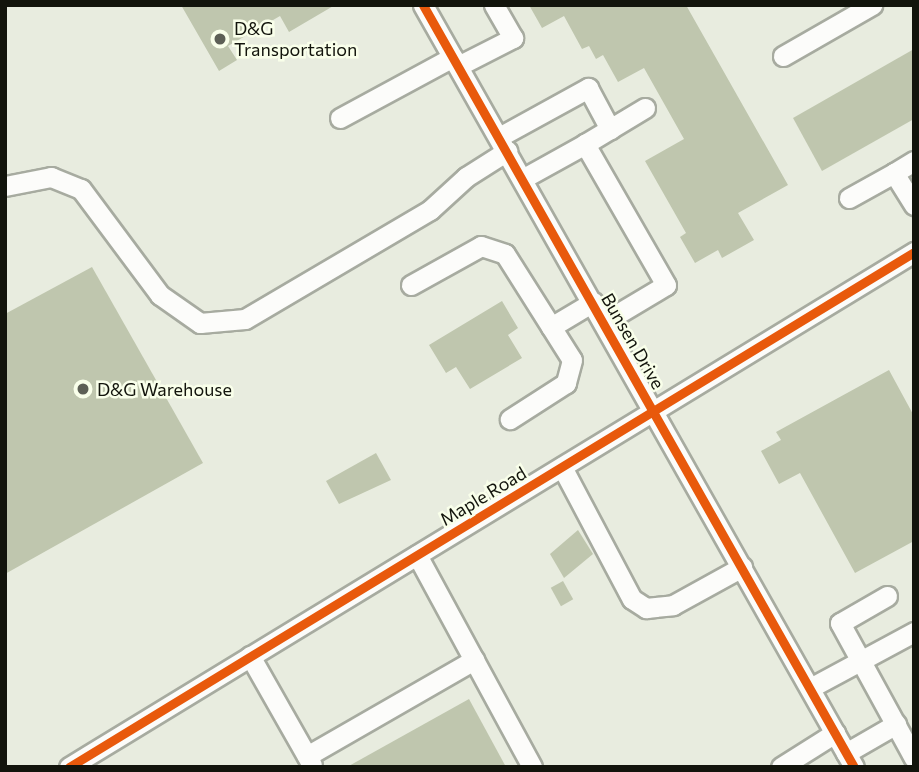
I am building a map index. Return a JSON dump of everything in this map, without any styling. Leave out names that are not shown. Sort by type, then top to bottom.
[{"type":"street","name":"Bunsen Drive","points":[[424,5],[850,760]]},
{"type":"street","points":[[340,118],[456,62],[513,38],[494,5]]},
{"type":"street","points":[[783,56],[872,5]]},
{"type":"street","points":[[5,186],[51,177],[81,189],[160,295],[200,323],[246,319],[430,210],[503,144],[588,88],[610,129]]},
{"type":"street","points":[[523,179],[645,107]]},
{"type":"street","points":[[587,143],[666,285],[604,321]]},
{"type":"street","points":[[849,198],[914,161]]},
{"type":"street","points":[[894,173],[914,205]]},
{"type":"street","points":[[411,285],[481,246],[495,248],[505,254],[572,360],[572,373],[566,383],[510,419]]},
{"type":"street","name":"Maple Road","points":[[69,767],[914,252]]},
{"type":"street","points":[[551,327],[593,302]]},
{"type":"street","points":[[562,467],[632,599],[646,608],[673,605],[742,568]]},
{"type":"street","points":[[417,555],[532,767]]},
{"type":"street","points":[[887,596],[839,623],[914,758]]},
{"type":"street","points":[[810,688],[914,632]]},
{"type":"street","points":[[250,656],[310,761],[474,660]]},
{"type":"street","points":[[850,760],[896,724]]},
{"type":"street","points":[[781,767],[835,733]]},
{"type":"building","name":"D&G Transportation","points":[[181,5],[335,5],[289,32],[280,16],[228,46],[237,60],[219,71]]},
{"type":"building","points":[[529,5],[686,5],[788,185],[738,213],[754,240],[722,258],[718,250],[695,263],[680,237],[686,233],[645,161],[684,139],[644,68],[618,82],[603,55],[596,59],[589,46],[582,49],[564,16],[542,28]]},
{"type":"building","points":[[914,49],[914,119],[822,171],[793,118]]},
{"type":"building","name":"D&G Warehouse","points":[[92,267],[203,463],[5,574],[5,314]]},
{"type":"building","points":[[502,301],[518,328],[508,335],[522,358],[470,389],[456,367],[446,373],[429,345]]},
{"type":"building","points":[[889,370],[914,416],[914,541],[855,573],[800,473],[779,484],[761,451],[781,440],[776,432]]},
{"type":"building","points":[[376,453],[391,480],[339,504],[326,481]]},
{"type":"building","points":[[578,530],[593,554],[564,578],[550,554]]},
{"type":"building","points":[[563,581],[573,599],[561,606],[551,588]]},
{"type":"building","points":[[469,699],[506,767],[347,767]]},
{"type":"cycle path","points":[[423,5],[854,767]]},
{"type":"cycle path","points":[[69,767],[914,252]]},
{"type":"place","name":"D&G Transportation","points":[[220,39]]},
{"type":"place","name":"D&G Warehouse","points":[[83,389]]}]
